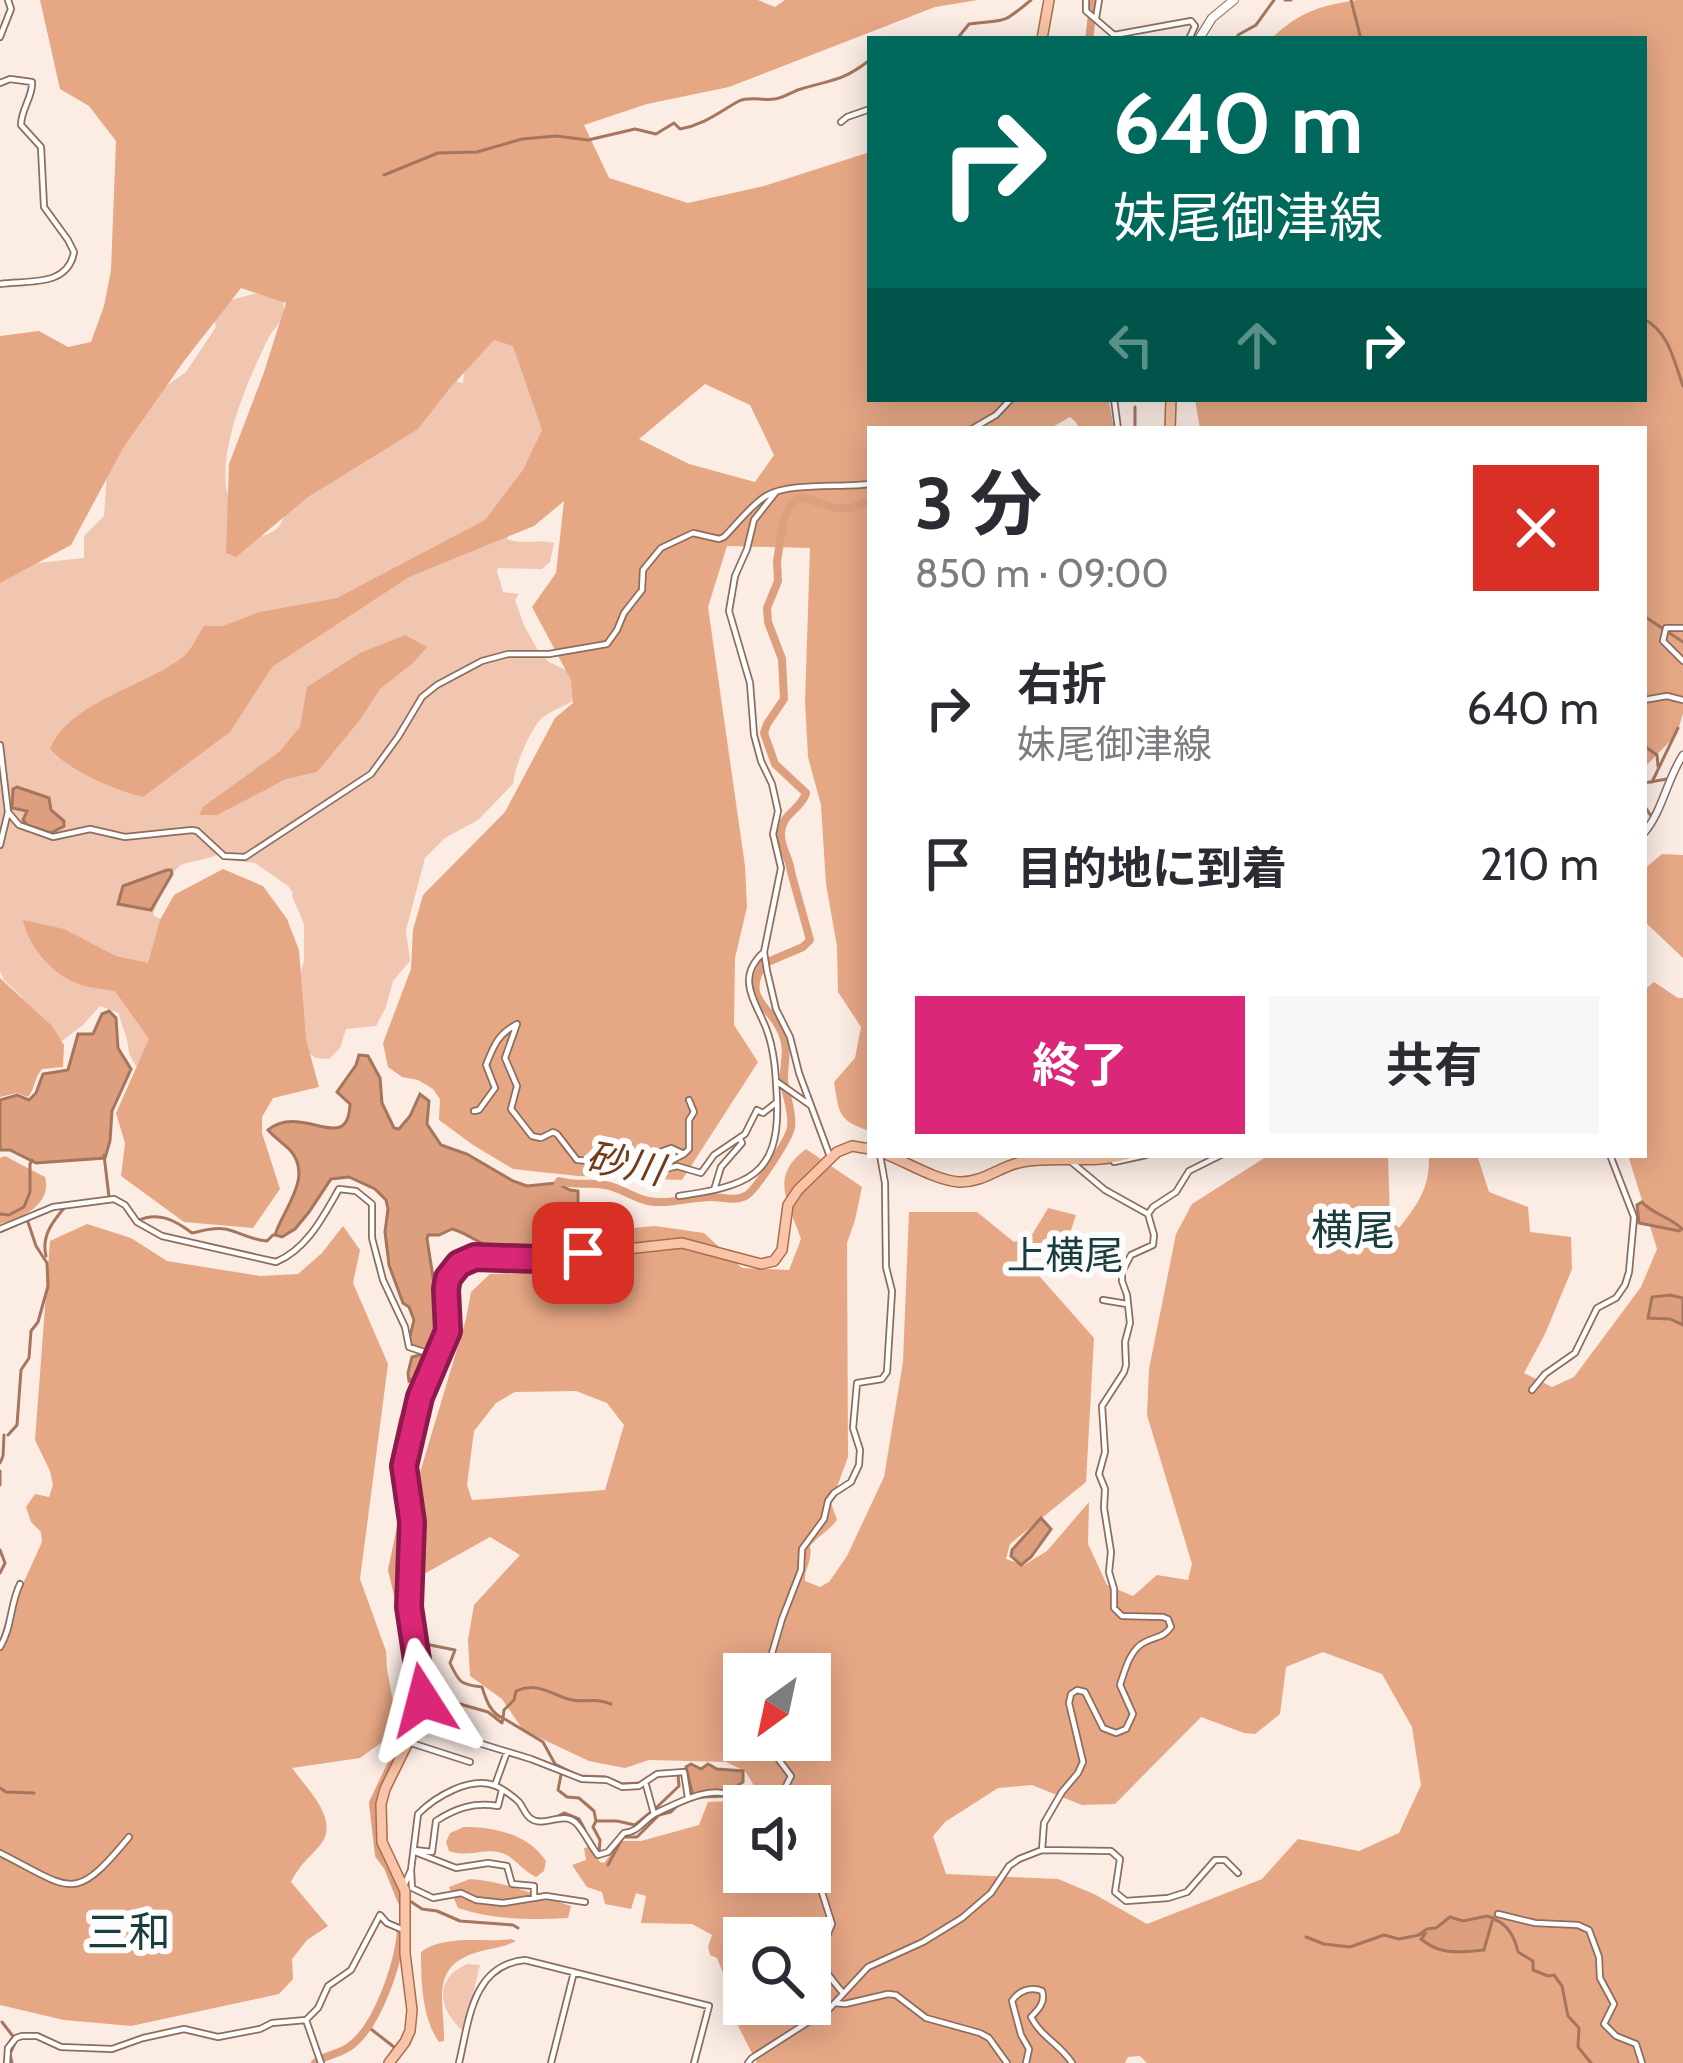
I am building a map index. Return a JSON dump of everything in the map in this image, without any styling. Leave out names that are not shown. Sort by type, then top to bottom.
[{"type":"main road","points":[[1043,36],[1049,0]]},
{"type":"main road","points":[[1201,36],[1220,9],[1234,0]]},
{"type":"main road","points":[[389,2063],[405,2042],[412,2020],[402,1929],[404,1886],[382,1842],[380,1820],[386,1789],[417,1724],[424,1694],[409,1607],[412,1522],[404,1466],[420,1397],[448,1331],[448,1278],[467,1259],[484,1256],[536,1259],[682,1244],[768,1263],[782,1250],[791,1198],[831,1157],[852,1146],[867,1148]]},
{"type":"main road","points":[[892,1158],[965,1182],[1021,1162],[1116,1158]]},
{"type":"street","points":[[0,37],[10,9],[8,0]]},
{"type":"street","points":[[1086,0],[1086,10],[1117,35],[1191,21],[1195,26],[1190,36]]},
{"type":"street","points":[[1096,18],[1099,0]]},
{"type":"street","points":[[0,83],[10,79],[29,81],[33,86],[21,125],[41,147],[44,207],[74,252],[69,268],[58,277],[0,284]]},
{"type":"street","points":[[841,122],[867,110]]},
{"type":"street","points":[[977,426],[1008,402]]},
{"type":"street","points":[[8,812],[19,825],[46,836],[90,829],[125,837],[192,830],[224,856],[245,857],[371,774],[422,697],[436,685],[482,661],[508,654],[548,654],[607,644],[642,590],[644,570],[661,548],[693,533],[724,537],[760,500],[776,492],[867,484]]},
{"type":"street","points":[[776,492],[754,520],[728,611],[750,683],[754,735],[778,811],[773,834],[781,876],[765,959],[772,998],[831,1157]]},
{"type":"street","points":[[1683,628],[1666,628],[1663,641],[1683,661]]},
{"type":"street","points":[[1647,699],[1667,696],[1683,700]]},
{"type":"street","points":[[0,745],[8,812],[0,845]]},
{"type":"street","points":[[1647,828],[1683,754]]},
{"type":"street","points":[[679,1196],[744,1181],[773,1149],[778,1082],[765,1027],[750,992],[752,968],[765,959]]},
{"type":"street","points":[[474,1111],[495,1088],[486,1065],[496,1040],[517,1024],[505,1058],[517,1086],[512,1109],[532,1136],[557,1133],[581,1161],[627,1164],[666,1148],[684,1154]]},
{"type":"street","points":[[778,1082],[810,1105]]},
{"type":"street","points":[[689,1100],[694,1112],[689,1120],[689,1149],[660,1168],[676,1166],[701,1173],[750,1127],[757,1110],[763,1113],[777,1102]]},
{"type":"street","points":[[714,1190],[722,1167],[742,1143],[740,1138]]},
{"type":"street","points":[[772,1653],[801,1570],[802,1549],[824,1520],[828,1501],[850,1481],[859,1465],[853,1428],[856,1383],[882,1379],[887,1372],[892,1292],[886,1267],[884,1158]]},
{"type":"street","points":[[1109,1160],[1135,1158]]},
{"type":"street","points":[[1148,1214],[1176,1192],[1189,1171],[1215,1158]]},
{"type":"street","points":[[1532,1390],[1545,1374],[1575,1353],[1597,1308],[1616,1298],[1625,1285],[1634,1217],[1611,1158]]},
{"type":"street","points":[[1042,1850],[1044,1823],[1083,1762],[1071,1694],[1085,1691],[1107,1731],[1126,1729],[1132,1714],[1120,1685],[1133,1652],[1144,1642],[1166,1635],[1171,1627],[1163,1617],[1122,1616],[1114,1608],[1105,1490],[1099,1474],[1105,1451],[1104,1400],[1126,1365],[1130,1323],[1122,1271],[1131,1255],[1155,1242],[1148,1214],[1105,1190],[1069,1160]]},
{"type":"street","points":[[0,1228],[53,1207],[110,1198],[122,1202],[137,1221],[170,1239],[276,1262],[311,1234],[339,1189],[356,1191],[372,1204],[372,1238],[409,1347],[434,1355]]},
{"type":"street","points":[[1103,1300],[1127,1304]]},
{"type":"street","points":[[0,1648],[20,1584]]},
{"type":"street","points":[[417,1724],[581,1779],[607,1780],[625,1788],[657,1774],[684,1772],[688,1798]]},
{"type":"street","points":[[408,1742],[470,1762]]},
{"type":"street","points":[[496,1785],[507,1751]]},
{"type":"street","points":[[645,1783],[654,1814]]},
{"type":"street","points":[[404,1886],[420,1811],[460,1788],[496,1785],[536,1821],[566,1818],[578,1824],[599,1854],[608,1852],[620,1836],[635,1832],[654,1814],[688,1798],[723,1794]]},
{"type":"street","points":[[414,1851],[432,1852],[436,1821],[459,1808],[498,1806],[502,1790]]},
{"type":"street","points":[[0,1852],[71,1886],[98,1872],[129,1837]]},
{"type":"street","points":[[748,2063],[836,2002],[868,1966],[951,1926],[991,1893],[1019,1858],[1042,1850],[1115,1853],[1120,1859],[1115,1892],[1126,1900],[1187,1892],[1215,1860],[1226,1860],[1238,1873]]},
{"type":"street","points":[[414,1851],[456,1868],[507,1866],[512,1884],[534,1886],[534,1898]]},
{"type":"street","points":[[411,1870],[412,1888],[434,1898],[461,1893],[502,1903],[555,1897],[585,1902]]},
{"type":"street","points":[[822,1893],[832,1924],[820,1951],[821,1961],[843,1993]]},
{"type":"street","points":[[1498,1914],[1589,1930],[1599,1957],[1600,1978],[1614,2004],[1604,2024],[1616,2036],[1636,2044],[1642,2063]]},
{"type":"street","points":[[7,2063],[8,2048],[22,2036],[37,2036],[61,2047],[112,2049],[184,2029],[218,2037],[306,2020],[318,2008],[328,1985],[352,1970],[380,1915],[402,1929]]},
{"type":"street","points":[[459,2063],[477,1991],[491,1972],[525,1960],[709,2006],[694,2063]]},
{"type":"street","points":[[551,2063],[574,1972]]},
{"type":"street","points":[[1026,2063],[1029,2049],[1012,2001],[1033,1988],[1044,1996],[1030,2017],[1072,2063]]},
{"type":"street","points":[[836,2002],[896,1995],[926,2018],[980,2032],[1007,2063]]},
{"type":"street","points":[[306,2020],[320,2060]]},
{"type":"shaded area","points":[[40,0],[758,0],[775,7],[785,0],[978,0],[935,7],[729,87],[647,104],[584,125],[609,178],[688,203],[764,186],[867,153],[867,402],[1109,402],[1113,426],[1078,426],[1070,417],[1054,426],[867,426],[867,1130],[842,1114],[834,1082],[855,1058],[861,1027],[838,992],[821,805],[808,757],[810,548],[727,546],[708,607],[745,866],[747,907],[735,958],[734,1025],[758,1062],[682,1180],[513,1169],[439,1120],[440,1099],[433,1089],[388,1067],[383,1043],[411,969],[413,930],[423,895],[505,812],[555,718],[573,703],[571,680],[532,607],[556,573],[564,501],[534,526],[409,577],[272,667],[230,732],[143,797],[93,779],[50,749],[73,719],[90,707],[183,657],[204,626],[223,626],[260,612],[337,598],[485,520],[523,470],[542,430],[513,346],[494,340],[418,429],[308,497],[236,557],[226,553],[229,464],[286,303],[241,288],[123,448],[71,545],[0,583],[0,336],[39,331],[68,347],[91,342],[111,270],[116,141],[89,106],[60,89]],"holes":[[[705,384],[750,405],[774,455],[755,482],[689,464],[639,439]]]},
{"type":"shaded area","points":[[1357,0],[1683,0],[1683,713],[1677,734],[1647,765],[1647,426],[1200,426],[1196,402],[1647,402],[1647,36],[1275,36],[1291,22]]},
{"type":"shaded area","points":[[268,290],[283,299],[283,312],[244,392],[226,469],[230,499],[251,538],[276,529],[284,515],[448,373],[463,383],[465,362],[501,321],[562,408],[507,539],[554,543],[550,562],[542,569],[497,571],[503,592],[519,594],[515,600],[537,649],[549,662],[572,673],[583,695],[540,720],[523,750],[513,784],[478,820],[445,838],[425,858],[406,930],[410,961],[393,981],[376,1026],[346,1029],[340,1048],[329,1059],[304,1050],[296,986],[304,961],[304,924],[288,886],[255,863],[227,860],[219,854],[178,868],[153,915],[202,928],[138,1068],[119,1013],[100,1006],[62,1041],[30,1015],[0,971],[0,576],[18,565],[84,558],[84,536],[104,516],[107,471],[162,389],[186,372],[216,327],[214,319],[223,302]]},
{"type":"shaded area","points":[[405,635],[427,647],[380,689],[317,772],[286,779],[217,815],[199,815],[203,807],[279,752],[300,727],[307,687],[360,653]]},
{"type":"shaded area","points":[[17,787],[49,798],[51,810],[64,826],[51,833],[27,825],[23,820],[27,811],[12,808]]},
{"type":"shaded area","points":[[1662,854],[1683,855],[1683,958],[1647,924],[1647,866]]},
{"type":"shaded area","points":[[223,869],[263,886],[287,919],[299,950],[306,1039],[319,1087],[273,1098],[262,1117],[262,1133],[280,1189],[253,1228],[184,1222],[121,1176],[125,1143],[116,1113],[149,1039],[115,991],[79,984],[49,965],[35,948],[23,920],[64,929],[116,956],[148,963],[160,920],[174,895]]},
{"type":"shaded area","points":[[167,870],[172,874],[151,910],[118,904],[123,886]]},
{"type":"shaded area","points":[[0,978],[52,1026],[64,1045],[63,1067],[42,1069],[28,1097],[17,1093],[0,1097]]},
{"type":"shaded area","points":[[1654,982],[1683,998],[1683,2063],[1147,2063],[1140,2056],[1128,2057],[1125,2063],[757,2063],[738,2025],[831,2025],[831,1917],[723,1917],[723,1973],[717,1958],[710,1955],[712,1935],[692,1924],[641,1923],[646,1896],[636,1893],[631,1909],[605,1904],[602,1892],[587,1887],[572,1865],[586,1860],[584,1848],[590,1847],[604,1863],[621,1841],[641,1841],[699,1825],[708,1802],[723,1801],[723,1893],[831,1893],[831,1785],[754,1785],[745,1771],[726,1762],[649,1760],[625,1768],[589,1761],[523,1730],[502,1699],[470,1676],[468,1640],[474,1605],[520,1555],[490,1537],[424,1574],[419,1476],[471,1292],[490,1274],[578,1271],[627,1259],[633,1228],[655,1226],[704,1233],[742,1268],[789,1270],[801,1239],[787,1202],[785,1180],[794,1159],[806,1149],[862,1187],[847,1243],[848,1457],[831,1503],[837,1520],[810,1546],[805,1576],[805,1581],[820,1587],[847,1556],[884,1477],[903,1362],[909,1212],[977,1212],[1014,1242],[1032,1235],[1048,1208],[1076,1215],[1067,1242],[1026,1261],[1094,1338],[1086,1482],[1010,1544],[1006,1559],[1024,1565],[1047,1551],[1089,1502],[1088,1544],[1107,1585],[1133,1596],[1157,1575],[1188,1580],[1192,1564],[1147,1415],[1149,1369],[1176,1234],[1192,1204],[1264,1158],[1388,1158],[1390,1220],[1399,1228],[1422,1194],[1429,1158],[1478,1158],[1489,1192],[1528,1207],[1530,1232],[1571,1237],[1572,1269],[1524,1373],[1552,1387],[1574,1377],[1641,1287],[1657,1249],[1629,1158],[1647,1158],[1647,988]],"holes":[[[576,1391],[607,1403],[624,1425],[605,1490],[472,1500],[467,1485],[474,1431],[496,1403],[515,1392]],[[1323,1652],[1382,1674],[1412,1727],[1421,1785],[1399,1833],[1359,1851],[1298,1839],[1262,1879],[1147,1924],[1058,1879],[946,1874],[933,1836],[945,1822],[998,1788],[1032,1785],[1082,1805],[1115,1804],[1201,1717],[1255,1734],[1280,1714],[1286,1667]]]},
{"type":"shaded area","points":[[109,1011],[116,1018],[118,1048],[131,1069],[112,1111],[105,1158],[36,1163],[0,1150],[0,1100],[17,1095],[29,1100],[43,1074],[68,1070],[78,1034],[93,1034],[102,1014]]},
{"type":"shaded area","points":[[359,1055],[368,1056],[380,1078],[382,1103],[394,1128],[399,1129],[410,1116],[420,1094],[429,1101],[427,1124],[441,1145],[527,1186],[556,1183],[578,1191],[578,1246],[515,1256],[452,1229],[428,1235],[441,1328],[435,1350],[427,1351],[423,1386],[407,1417],[416,1382],[414,1378],[409,1381],[408,1373],[412,1357],[420,1351],[409,1340],[414,1320],[389,1265],[386,1200],[349,1177],[331,1179],[295,1229],[282,1237],[275,1235],[299,1171],[290,1150],[268,1130],[295,1122],[341,1126],[350,1104],[337,1092]]},
{"type":"shaded area","points":[[5,1156],[45,1177],[46,1187],[34,1208],[0,1224],[0,1158]]},
{"type":"shaded area","points":[[1642,1202],[1682,1229],[1639,1223],[1637,1205]]},
{"type":"shaded area","points":[[87,1224],[131,1238],[167,1261],[260,1276],[298,1274],[343,1226],[360,1250],[353,1283],[388,1364],[360,1579],[386,1651],[394,1707],[385,1740],[360,1758],[292,1768],[319,1804],[326,1834],[291,1882],[328,1926],[307,1940],[292,1959],[293,1979],[279,1994],[131,2026],[64,2020],[0,2005],[0,1651],[42,1542],[26,1507],[35,1494],[49,1497],[53,1485],[35,1440],[50,1241]]},
{"type":"shaded area","points":[[1652,1297],[1683,1298],[1683,1325],[1648,1318]]},
{"type":"shaded area","points":[[1041,1518],[1051,1529],[1021,1565],[1011,1556],[1012,1550]]},
{"type":"shaded area","points":[[691,1764],[701,1769],[708,1764],[743,1771],[743,1782],[723,1785],[723,1792],[693,1796],[686,1767]]},
{"type":"shaded area","points":[[464,1827],[520,1838],[546,1861],[544,1871],[536,1877],[495,1851],[449,1851],[450,1833]]},
{"type":"shaded area","points":[[470,1879],[571,1906],[568,1918],[512,1918],[458,1908],[449,1887]]},
{"type":"shaded area","points":[[1450,1917],[1463,1921],[1493,1918],[1484,1950],[1443,1950],[1421,1939],[1425,1934],[1420,1934]]},
{"type":"shaded area","points":[[453,1941],[516,1941],[462,1958],[452,1966],[443,1987],[444,2041],[439,2042],[426,2010],[421,1952]]},
{"type":"shaded area","points":[[467,1964],[480,1965],[464,2032],[449,2015],[443,1996],[448,1978]]},
{"type":"waterway","points":[[959,36],[969,24],[1002,20],[1031,0]]},
{"type":"waterway","name":"砂川","points":[[1089,36],[1094,0]]},
{"type":"waterway","points":[[1238,36],[1256,25],[1274,0]]},
{"type":"waterway","points":[[1285,0],[1291,0]]},
{"type":"waterway","points":[[1351,0],[1360,36]]},
{"type":"waterway","points":[[384,175],[438,153],[477,152],[522,139],[588,140],[635,129],[656,134],[674,123],[680,129],[689,127],[739,101],[778,98],[844,76],[867,62]]},
{"type":"waterway","points":[[1647,321],[1665,339],[1683,386]]},
{"type":"waterway","points":[[1135,407],[1135,426]]},
{"type":"waterway","name":"砂川","points":[[555,1192],[559,1181],[611,1186],[656,1202],[739,1198],[758,1183],[789,1133],[785,1041],[755,988],[763,964],[810,940],[781,838],[784,821],[806,793],[775,764],[764,733],[784,699],[782,659],[767,608],[778,581],[784,518],[791,504],[801,497],[836,508],[867,502]]},
{"type":"waterway","points":[[1647,618],[1683,642]]},
{"type":"waterway","points":[[1652,782],[1678,728]]},
{"type":"waterway","points":[[1647,748],[1657,755],[1658,766]]},
{"type":"waterway","points":[[1647,782],[1667,779]]},
{"type":"waterway","points":[[1647,810],[1651,816]]},
{"type":"waterway","points":[[104,1155],[109,1197]]},
{"type":"waterway","points":[[0,1214],[24,1207],[32,1160]]},
{"type":"waterway","points":[[46,1256],[47,1235],[65,1207]]},
{"type":"waterway","points":[[137,1221],[159,1217],[192,1233],[221,1229],[267,1241],[273,1235]]},
{"type":"waterway","points":[[8,1435],[17,1425],[21,1370],[29,1358],[31,1331],[48,1286],[47,1263],[27,1219]]},
{"type":"waterway","points":[[0,1232],[20,1223]]},
{"type":"waterway","name":"砂川","points":[[411,1648],[392,1570],[403,1518],[393,1466],[403,1419],[412,1408]]},
{"type":"waterway","points":[[0,1463],[4,1435]]},
{"type":"waterway","points":[[0,1471],[0,1485]]},
{"type":"waterway","points":[[0,1550],[5,1563],[0,1573]]},
{"type":"waterway","points":[[420,1643],[455,1650],[450,1663],[456,1676],[482,1687],[492,1710],[503,1718],[516,1691],[524,1688],[611,1704]]},
{"type":"waterway","points":[[428,1695],[488,1712],[502,1723],[503,1718],[543,1742],[555,1764],[579,1776],[641,1783]]},
{"type":"waterway","name":"砂川","points":[[401,1900],[379,1855],[373,1803],[417,1710]]},
{"type":"waterway","points":[[561,1775],[558,1790],[579,1798],[594,1811],[596,1821],[635,1825],[651,1812]]},
{"type":"waterway","points":[[656,1808],[679,1786],[678,1775]]},
{"type":"waterway","points":[[0,1788],[34,1793]]},
{"type":"waterway","points":[[701,1797],[723,1796]]},
{"type":"waterway","points":[[608,1865],[623,1837],[637,1837],[659,1815],[676,1807]]},
{"type":"waterway","points":[[556,1817],[564,1813],[579,1819],[585,1830]]},
{"type":"waterway","points":[[596,1821],[599,1855]]},
{"type":"waterway","points":[[410,1901],[460,1921],[518,1928]]},
{"type":"waterway","points":[[1494,1919],[1510,1932],[1518,1952],[1533,1961],[1533,1970],[1554,1975],[1562,1986],[1568,2016],[1579,2028],[1578,2047],[1591,2063]]},
{"type":"waterway","name":"砂川","points":[[315,2063],[349,2047],[369,2024],[392,1974],[401,1927]]},
{"type":"waterway","points":[[1306,1937],[1350,1947],[1384,1935],[1399,1939],[1419,1935]]},
{"type":"waterway","points":[[2,2022],[12,2035]]},
{"type":"waterway","points":[[367,2026],[394,2047]]},
{"type":"waterway","points":[[5,2063],[6,2047],[13,2037]]},
{"type":"waterway","points":[[12,2063],[15,2043]]},
{"type":"district","name":"横尾","points":[[1353,1230]]},
{"type":"district","name":"上横尾","points":[[1065,1255]]},
{"type":"district","name":"三和","points":[[129,1932]]},
{"type":"route","points":[[423,1700],[409,1607],[412,1509],[404,1466],[420,1397],[448,1331],[448,1278],[459,1264],[475,1257],[536,1259],[583,1253]]}]
